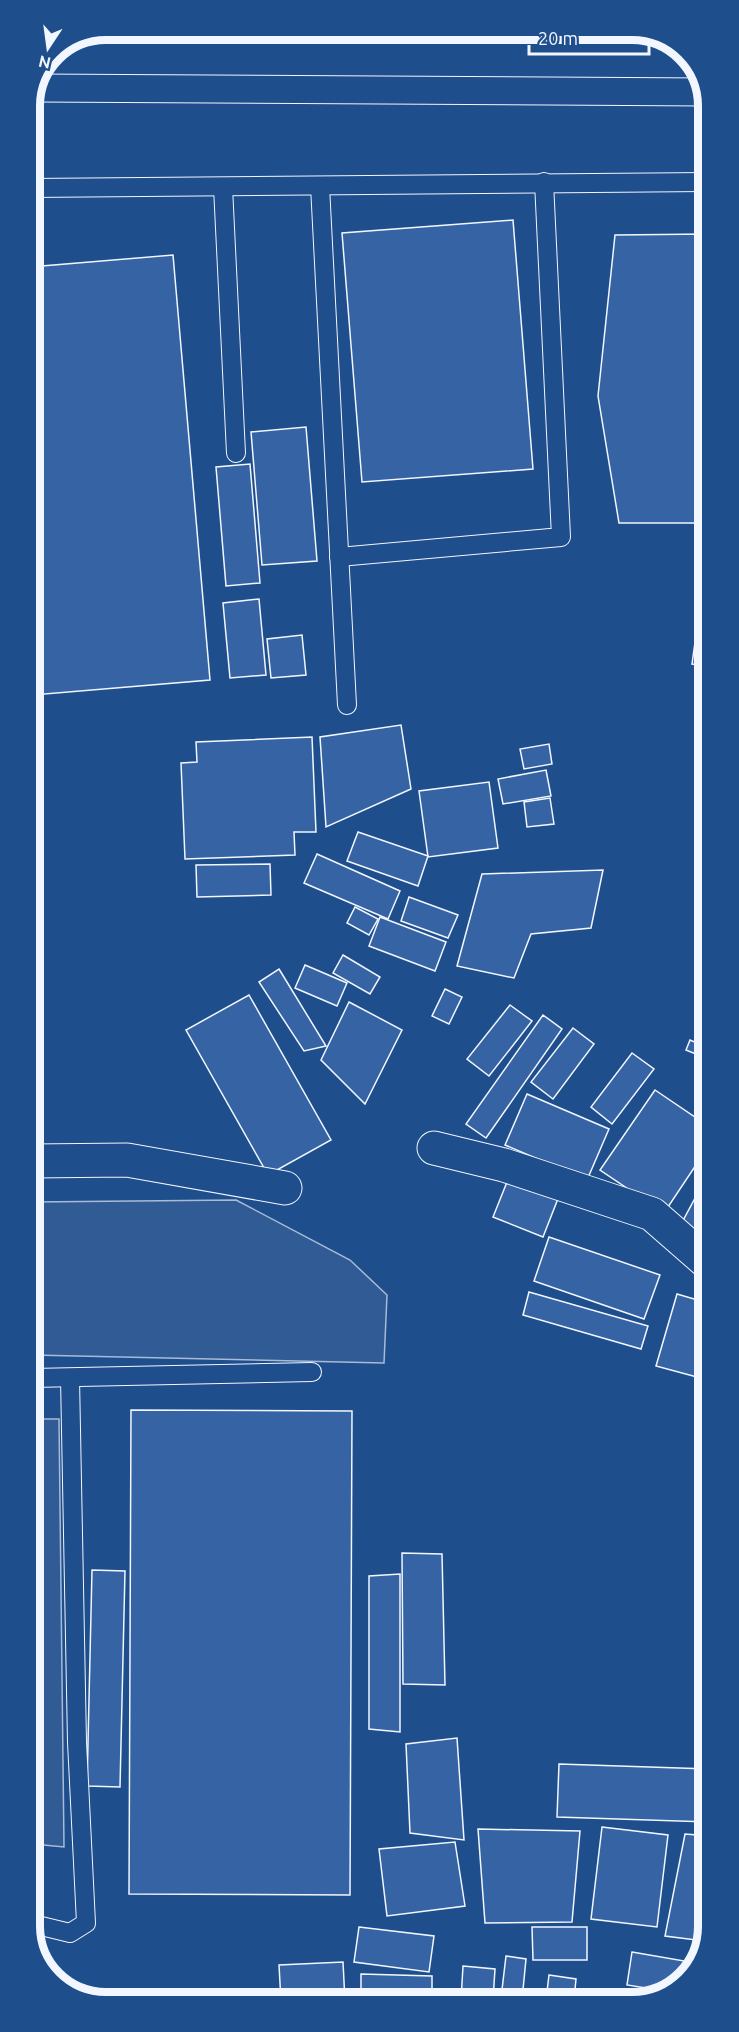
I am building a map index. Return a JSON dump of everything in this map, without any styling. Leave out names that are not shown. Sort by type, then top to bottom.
[{"type":"street","points":[[43,88],[697,92]]},
{"type":"street","points":[[434,1148],[504,1165],[652,1214],[698,1254]]},
{"type":"street","points":[[40,1161],[127,1160],[285,1188]]},
{"type":"lane","points":[[339,557],[561,537],[544,182]]},
{"type":"lane","points":[[41,188],[698,182]]},
{"type":"lane","points":[[320,186],[347,705]]},
{"type":"lane","points":[[223,187],[236,453]]},
{"type":"lane","points":[[40,1378],[312,1372]]},
{"type":"lane","points":[[40,1926],[70,1933],[86,1923],[77,1742],[70,1378]]},
{"type":"shaded area","points":[[236,1200],[350,1260],[387,1295],[384,1363],[40,1355],[40,1202]]},
{"type":"shaded area","points":[[40,1419],[59,1419],[64,1847],[40,1845]]},
{"type":"building","points":[[513,220],[533,469],[362,482],[342,233]]},
{"type":"building","points":[[698,234],[698,523],[619,523],[598,396],[615,235]]},
{"type":"building","points":[[173,255],[210,680],[41,694],[41,266]]},
{"type":"building","points":[[306,427],[317,561],[262,565],[251,432]]},
{"type":"building","points":[[250,464],[260,583],[226,586],[216,467]]},
{"type":"building","points":[[259,599],[266,675],[230,678],[223,603]]},
{"type":"building","points":[[698,620],[698,665],[692,664]]},
{"type":"building","points":[[302,635],[306,675],[271,678],[267,639]]},
{"type":"building","points":[[401,725],[411,789],[326,827],[320,737]]},
{"type":"building","points":[[312,737],[316,832],[294,832],[295,855],[185,859],[181,763],[197,762],[196,742]]},
{"type":"building","points":[[549,744],[552,764],[524,769],[520,749]]},
{"type":"building","points":[[546,770],[551,796],[503,804],[498,779]]},
{"type":"building","points":[[489,782],[498,848],[428,857],[419,791]]},
{"type":"building","points":[[550,798],[554,824],[527,827],[524,802]]},
{"type":"building","points":[[358,832],[428,856],[418,886],[347,861]]},
{"type":"building","points":[[317,854],[400,891],[388,919],[304,883]]},
{"type":"building","points":[[270,864],[271,895],[197,897],[196,865]]},
{"type":"building","points":[[603,870],[591,928],[531,934],[514,978],[457,966],[482,874]]},
{"type":"building","points":[[409,897],[458,915],[448,938],[401,921]]},
{"type":"building","points":[[355,907],[378,919],[369,935],[347,923]]},
{"type":"building","points":[[380,917],[446,942],[435,971],[369,946]]},
{"type":"building","points":[[343,955],[380,977],[370,994],[333,973]]},
{"type":"building","points":[[305,965],[347,983],[337,1006],[295,988]]},
{"type":"building","points":[[279,969],[326,1046],[304,1051],[259,982]]},
{"type":"building","points":[[445,989],[462,997],[449,1024],[432,1016]]},
{"type":"building","points":[[249,995],[331,1140],[268,1175],[186,1030]]},
{"type":"building","points":[[349,1002],[402,1030],[365,1104],[321,1060]]},
{"type":"building","points":[[510,1005],[532,1021],[489,1076],[467,1059]]},
{"type":"building","points":[[543,1015],[562,1029],[486,1138],[466,1124]]},
{"type":"building","points":[[573,1028],[594,1044],[553,1099],[531,1082]]},
{"type":"building","points":[[690,1040],[698,1043],[698,1055],[686,1050]]},
{"type":"building","points":[[632,1053],[654,1069],[612,1124],[591,1107]]},
{"type":"building","points":[[655,1090],[698,1119],[698,1162],[664,1213],[600,1170]]},
{"type":"building","points":[[527,1094],[609,1129],[587,1180],[505,1145]]},
{"type":"building","points":[[511,1172],[561,1191],[543,1237],[493,1217]]},
{"type":"building","points":[[698,1193],[698,1238],[679,1228]]},
{"type":"building","points":[[549,1237],[660,1275],[644,1319],[534,1281]]},
{"type":"building","points":[[529,1292],[648,1326],[641,1349],[523,1315]]},
{"type":"building","points":[[677,1294],[698,1300],[698,1377],[656,1366]]},
{"type":"building","points":[[131,1410],[352,1411],[350,1895],[129,1894]]},
{"type":"building","points":[[402,1553],[442,1554],[445,1685],[403,1684]]},
{"type":"building","points":[[92,1570],[125,1571],[120,1787],[87,1786]]},
{"type":"building","points":[[400,1574],[400,1732],[369,1729],[369,1576]]},
{"type":"building","points":[[457,1738],[464,1840],[410,1833],[406,1744]]},
{"type":"building","points":[[559,1764],[698,1769],[698,1822],[557,1817]]},
{"type":"building","points":[[602,1827],[668,1835],[657,1927],[591,1919]]},
{"type":"building","points":[[478,1829],[580,1831],[572,1922],[485,1923]]},
{"type":"building","points":[[685,1834],[698,1835],[697,1940],[665,1936]]},
{"type":"building","points":[[455,1842],[465,1906],[387,1916],[379,1849]]},
{"type":"building","points":[[359,1927],[434,1936],[429,1972],[354,1962]]},
{"type":"building","points":[[532,1927],[587,1927],[587,1960],[533,1960]]},
{"type":"building","points":[[632,1952],[688,1962],[662,1985],[651,1989],[627,1985]]},
{"type":"building","points":[[506,1956],[526,1959],[523,1992],[502,1992]]},
{"type":"building","points":[[343,1962],[345,1991],[280,1991],[279,1965]]},
{"type":"building","points":[[463,1966],[495,1969],[494,1992],[461,1992]]},
{"type":"building","points":[[361,1974],[432,1976],[432,1992],[361,1991]]},
{"type":"building","points":[[549,1975],[576,1979],[575,1992],[547,1992]]}]
